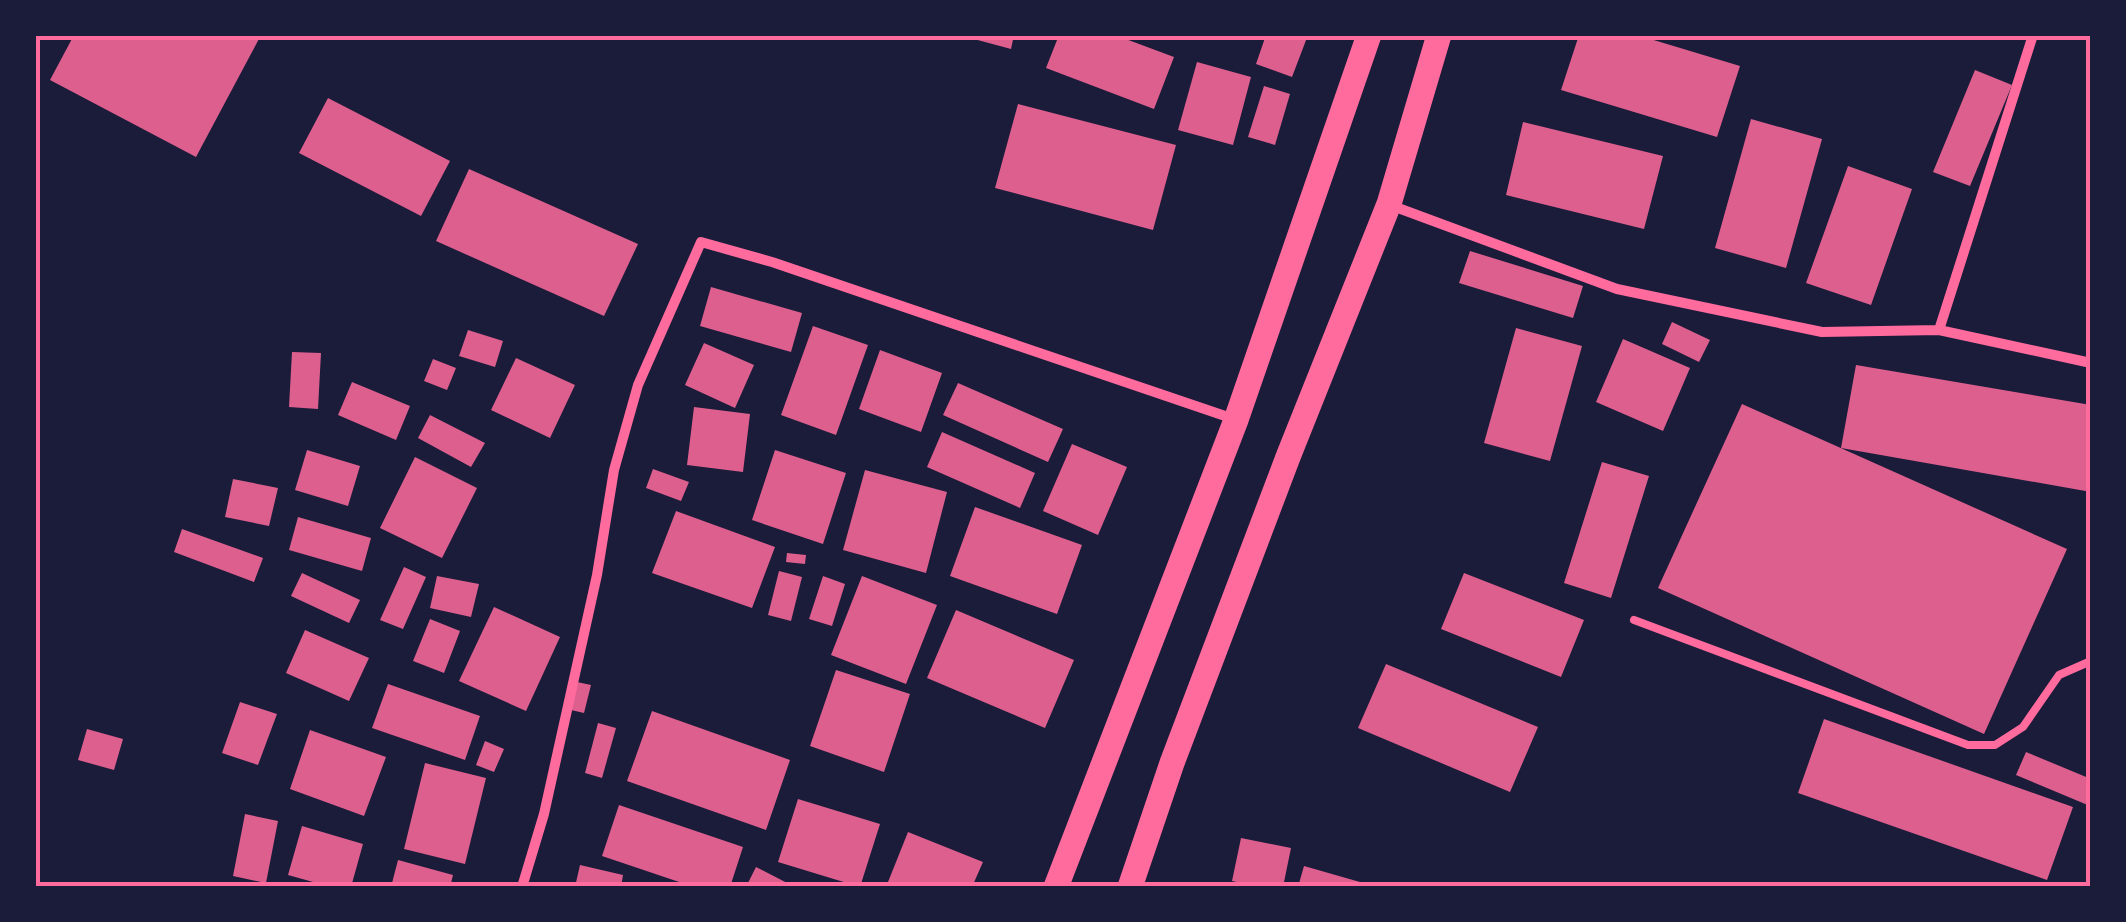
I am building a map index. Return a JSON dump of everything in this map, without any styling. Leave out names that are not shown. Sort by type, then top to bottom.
[{"type":"main road","points":[[1056,887],[1236,420],[1369,35]]},
{"type":"main road","points":[[1130,887],[1199,691],[1388,204],[1439,35]]},
{"type":"street","points":[[1939,330],[2033,35]]},
{"type":"street","points":[[1388,204],[1617,288],[1822,332],[1939,330],[2091,363]]},
{"type":"street","points":[[522,887],[544,814],[593,593],[614,470],[638,385],[701,242],[772,262],[1236,420]]},
{"type":"lane","points":[[1634,620],[1968,745],[1995,745],[2024,727],[2059,675],[2091,660]]},
{"type":"building","points":[[74,35],[260,37],[196,157],[50,80]]},
{"type":"building","points":[[959,35],[1014,35],[1011,49]]},
{"type":"building","points":[[1059,35],[1115,35],[1174,57],[1154,109],[1046,68]]},
{"type":"building","points":[[1266,35],[1308,35],[1292,77],[1256,64]]},
{"type":"building","points":[[1579,35],[1637,35],[1740,66],[1717,137],[1561,90]]},
{"type":"building","points":[[1197,62],[1251,77],[1233,145],[1178,130]]},
{"type":"building","points":[[1975,70],[2012,85],[1970,186],[1933,172]]},
{"type":"building","points":[[1264,86],[1290,94],[1275,145],[1248,137]]},
{"type":"building","points":[[328,98],[450,161],[421,216],[299,153]]},
{"type":"building","points":[[1018,104],[1176,145],[1153,230],[995,188]]},
{"type":"building","points":[[1751,119],[1822,139],[1786,268],[1715,248]]},
{"type":"building","points":[[1523,122],[1663,156],[1644,229],[1506,195]]},
{"type":"building","points":[[1848,166],[1912,189],[1871,305],[1806,283]]},
{"type":"building","points":[[469,169],[638,244],[604,316],[436,241]]},
{"type":"building","points":[[1470,251],[1583,286],[1573,318],[1459,283]]},
{"type":"building","points":[[711,287],[802,313],[791,352],[700,326]]},
{"type":"building","points":[[1672,322],[1710,340],[1699,362],[1662,344]]},
{"type":"building","points":[[813,326],[868,345],[836,435],[781,415]]},
{"type":"building","points":[[1516,328],[1582,346],[1550,461],[1484,443]]},
{"type":"building","points":[[468,330],[503,341],[495,367],[459,356]]},
{"type":"building","points":[[1623,339],[1690,368],[1663,431],[1596,402]]},
{"type":"building","points":[[704,343],[754,365],[735,408],[685,385]]},
{"type":"building","points":[[880,350],[942,373],[921,432],[859,409]]},
{"type":"building","points":[[292,352],[321,353],[318,409],[289,407]]},
{"type":"building","points":[[516,358],[575,385],[550,438],[491,410]]},
{"type":"building","points":[[433,359],[456,368],[447,390],[424,381]]},
{"type":"building","points":[[1856,365],[2091,405],[2091,492],[1841,448]]},
{"type":"building","points":[[352,382],[410,406],[396,440],[338,415]]},
{"type":"building","points":[[958,383],[1063,429],[1048,462],[943,415]]},
{"type":"building","points":[[1742,404],[2067,549],[1984,734],[1658,588]]},
{"type":"building","points":[[694,407],[750,414],[743,472],[687,465]]},
{"type":"building","points":[[430,415],[485,443],[471,467],[418,438]]},
{"type":"building","points":[[942,432],[1035,473],[1020,508],[927,467]]},
{"type":"building","points":[[1072,444],[1127,467],[1098,535],[1043,511]]},
{"type":"building","points":[[307,450],[360,466],[348,506],[295,490]]},
{"type":"building","points":[[775,450],[846,473],[823,544],[752,520]]},
{"type":"building","points":[[415,457],[477,488],[442,558],[380,528]]},
{"type":"building","points":[[1602,462],[1649,476],[1611,598],[1564,583]]},
{"type":"building","points":[[653,469],[689,482],[681,501],[646,488]]},
{"type":"building","points":[[865,470],[947,492],[926,573],[843,550]]},
{"type":"building","points":[[233,479],[278,488],[269,526],[225,517]]},
{"type":"building","points":[[975,507],[1082,545],[1057,614],[950,576]]},
{"type":"building","points":[[676,511],[775,547],[752,608],[652,573]]},
{"type":"building","points":[[298,517],[371,538],[362,571],[289,550]]},
{"type":"building","points":[[182,529],[263,558],[254,582],[174,552]]},
{"type":"building","points":[[787,553],[806,555],[805,564],[786,562]]},
{"type":"building","points":[[404,567],[426,577],[403,629],[380,620]]},
{"type":"building","points":[[779,571],[802,577],[791,621],[768,615]]},
{"type":"building","points":[[302,573],[360,600],[349,623],[291,596]]},
{"type":"building","points":[[1464,573],[1584,620],[1561,677],[1441,629]]},
{"type":"building","points":[[437,576],[479,584],[471,617],[430,608]]},
{"type":"building","points":[[823,576],[845,584],[832,626],[809,619]]},
{"type":"building","points":[[862,576],[937,605],[906,684],[831,655]]},
{"type":"building","points":[[494,607],[560,637],[526,711],[459,681]]},
{"type":"building","points":[[956,610],[1074,660],[1045,728],[927,678]]},
{"type":"building","points":[[430,619],[460,631],[444,673],[413,661]]},
{"type":"building","points":[[305,630],[369,658],[349,701],[286,673]]},
{"type":"building","points":[[1386,664],[1538,727],[1510,792],[1358,728]]},
{"type":"building","points":[[836,670],[910,694],[884,772],[810,746]]},
{"type":"building","points":[[577,682],[591,685],[584,713],[571,710]]},
{"type":"building","points":[[388,684],[480,716],[465,760],[372,728]]},
{"type":"building","points":[[240,702],[277,714],[258,765],[222,753]]},
{"type":"building","points":[[652,711],[790,760],[766,830],[627,781]]},
{"type":"building","points":[[1824,719],[2073,807],[2047,880],[1798,793]]},
{"type":"building","points":[[598,723],[616,728],[602,778],[585,773]]},
{"type":"building","points":[[87,729],[123,739],[114,770],[78,760]]},
{"type":"building","points":[[310,730],[386,757],[364,816],[290,789]]},
{"type":"building","points":[[485,741],[504,749],[494,772],[476,765]]},
{"type":"building","points":[[2026,752],[2091,779],[2090,806],[2016,775]]},
{"type":"building","points":[[425,763],[486,778],[465,864],[404,849]]},
{"type":"building","points":[[798,799],[880,824],[860,887],[778,862]]},
{"type":"building","points":[[619,805],[743,847],[730,887],[694,887],[602,856]]},
{"type":"building","points":[[245,814],[278,821],[266,883],[233,876]]},
{"type":"building","points":[[302,826],[363,844],[351,887],[331,887],[288,875]]},
{"type":"building","points":[[908,832],[983,862],[972,887],[886,887]]},
{"type":"building","points":[[1241,838],[1291,848],[1283,887],[1232,881]]},
{"type":"building","points":[[398,860],[453,875],[450,887],[391,887]]},
{"type":"building","points":[[580,865],[623,875],[621,887],[575,887]]},
{"type":"building","points":[[1304,866],[1374,886],[1298,887]]},
{"type":"building","points":[[756,867],[795,887],[746,887]]}]
